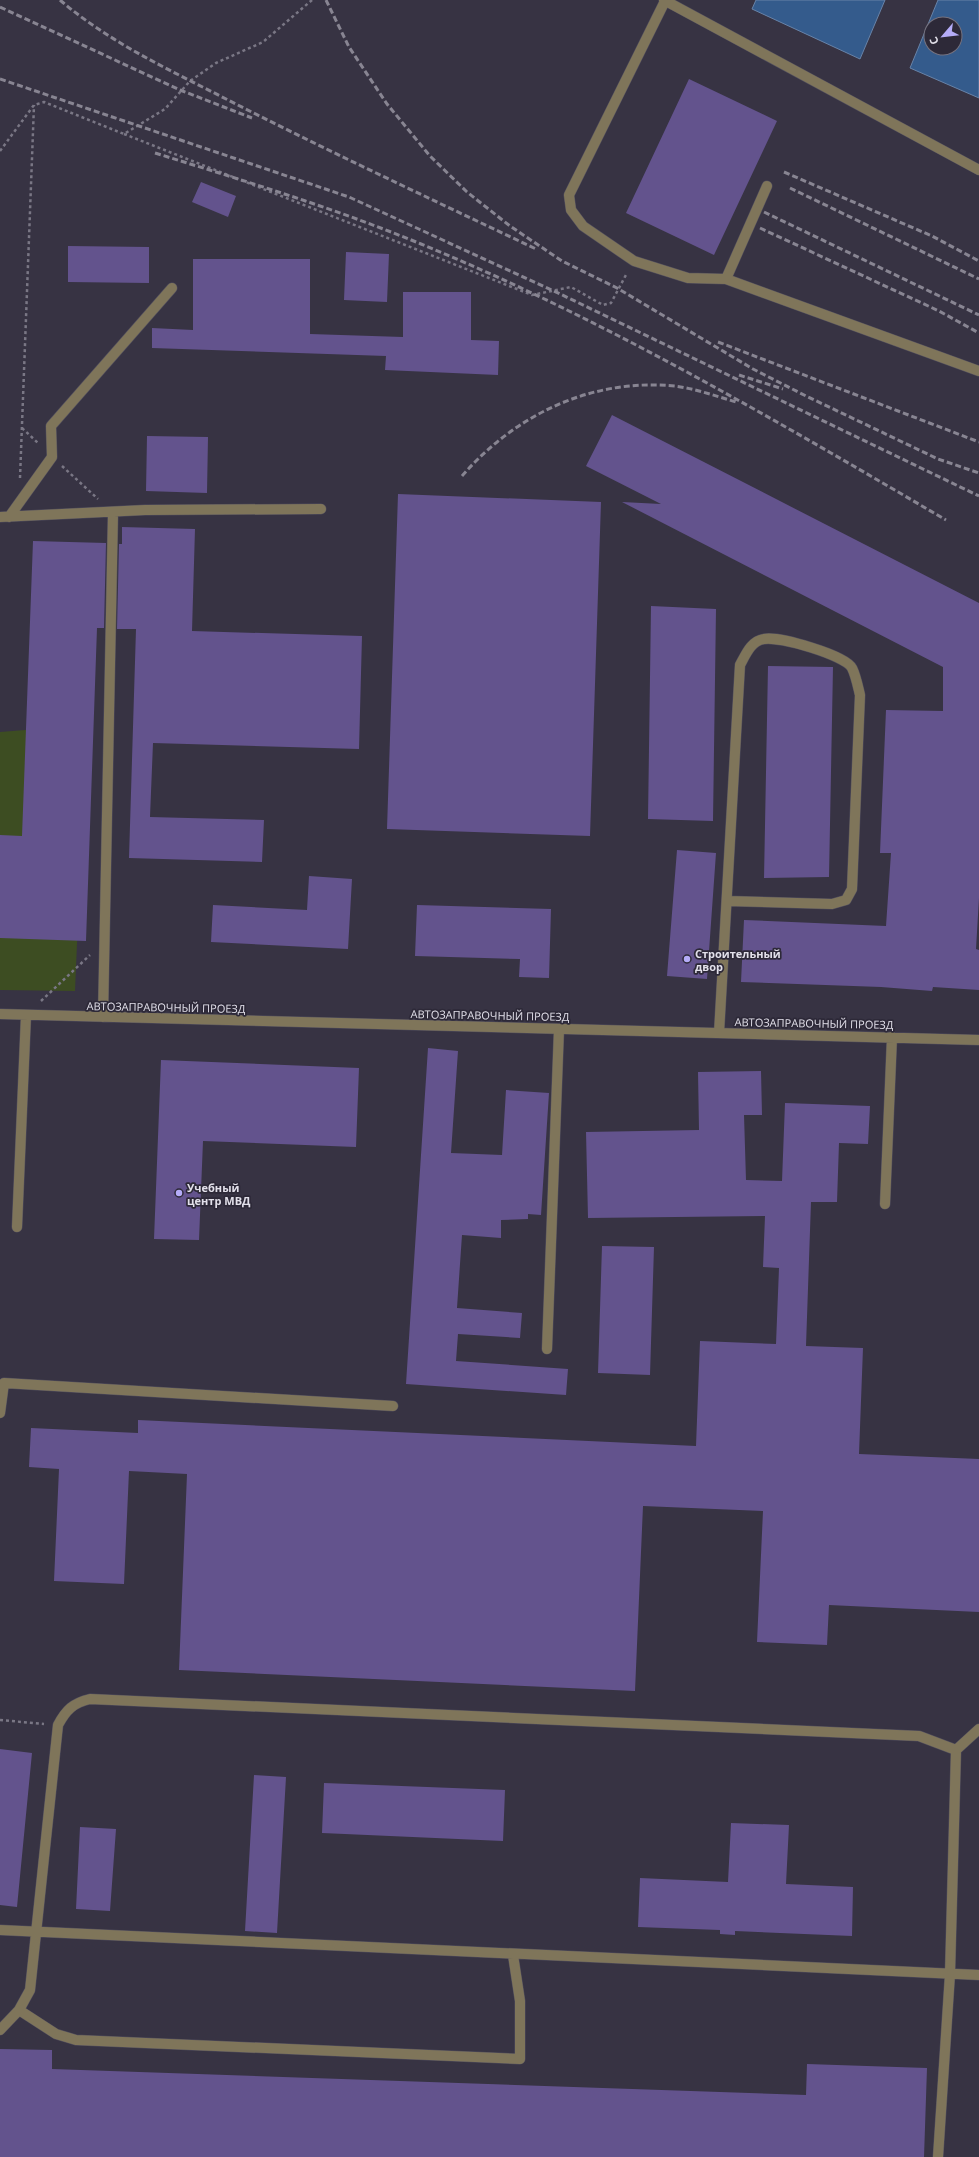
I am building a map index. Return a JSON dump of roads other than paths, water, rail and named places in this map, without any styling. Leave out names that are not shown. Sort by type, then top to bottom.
[{"type":"street","points":[[979,170],[665,0],[569,195],[571,210],[583,226],[634,261],[688,278],[726,279],[979,371]]},
{"type":"street","points":[[726,279],[768,186]]},
{"type":"street","points":[[5,517],[19,503],[52,457],[51,426],[172,288]]},
{"type":"street","points":[[5,517],[113,513],[145,510],[321,509]]},
{"type":"street","points":[[103,1017],[113,513]]},
{"type":"street","points":[[719,1033],[740,665],[749,647],[763,639],[781,639],[839,658],[852,667],[860,695],[852,890],[846,900],[832,904],[727,901]]},
{"type":"street","name":"АВТОЗАПРАВОЧНЫЙ ПРОЕЗД","points":[[0,1014],[979,1040]]},
{"type":"street","points":[[17,1227],[26,1015]]},
{"type":"street","points":[[547,1349],[559,1029]]},
{"type":"street","points":[[884,1204],[892,1037]]},
{"type":"street","points":[[0,1412],[4,1383],[394,1406]]},
{"type":"street","points":[[0,2030],[19,2010],[30,1990],[58,1725],[65,1711],[77,1702],[90,1699],[919,1736],[956,1750]]},
{"type":"street","points":[[938,2157],[950,1974],[956,1750],[979,1729]]},
{"type":"street","points":[[0,1930],[513,1955],[979,1975]]},
{"type":"street","points":[[19,2010],[56,2034],[76,2040],[520,2059],[520,2001],[513,1955]]},
{"type":"water","points":[[756,0],[885,0],[860,59],[752,9]]},
{"type":"water","points":[[938,0],[979,0],[979,98],[910,68],[923,36],[923,56],[963,56],[963,16],[931,16]]},
{"type":"railway","points":[[60,0],[99,30],[163,67],[382,176],[536,249]]},
{"type":"railway","points":[[326,0],[349,47],[387,104],[430,156],[467,192],[510,226],[562,261],[617,288],[753,369],[938,459],[979,473]]},
{"type":"railway","points":[[0,7],[180,90],[252,118]]},
{"type":"railway","points":[[0,79],[349,197],[554,291],[979,496]]},
{"type":"railway","points":[[155,153],[355,219],[421,244],[489,273],[622,338],[688,373],[818,445],[946,520]]},
{"type":"railway","points":[[784,172],[932,236],[979,261]]},
{"type":"railway","points":[[790,188],[979,279]]},
{"type":"railway","points":[[764,212],[979,315]]},
{"type":"railway","points":[[760,228],[939,311],[979,333]]},
{"type":"railway","points":[[718,342],[979,442]]},
{"type":"railway","points":[[739,375],[783,389]]},
{"type":"railway","points":[[462,476],[483,454],[506,435],[531,418],[558,405],[585,395],[614,388],[644,385],[675,386],[736,402]]},
{"type":"place","name":"Строительный двор","points":[[687,959]]},
{"type":"place","name":"Учебный центр МВД","points":[[179,1193]]}]
